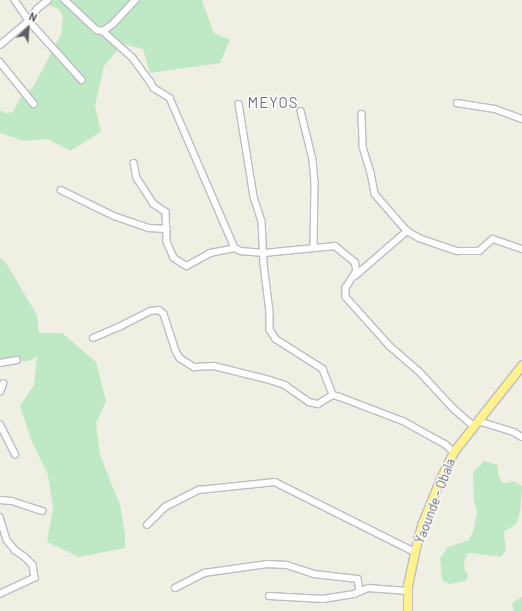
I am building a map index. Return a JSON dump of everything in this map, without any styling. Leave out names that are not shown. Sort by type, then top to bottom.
[{"type":"highway","name":"Yaounde - Obala","points":[[408,611],[408,591],[415,552],[424,523],[454,452],[522,366]]},
{"type":"street","points":[[15,0],[29,21],[82,80]]},
{"type":"street","points":[[0,45],[29,21],[37,9],[48,0]]},
{"type":"street","points":[[65,0],[97,30],[104,31],[134,58],[154,88],[170,98],[235,248]]},
{"type":"street","points":[[104,31],[113,24],[135,0]]},
{"type":"street","points":[[0,62],[34,104]]},
{"type":"street","points":[[457,103],[495,109],[522,119]]},
{"type":"street","points":[[239,104],[254,197],[262,221],[270,312],[270,330],[276,339],[323,369],[333,395]]},
{"type":"street","points":[[301,111],[313,160],[315,183],[314,248]]},
{"type":"street","points":[[362,114],[363,147],[371,173],[375,194],[407,231],[419,238],[457,251],[479,251],[493,240],[522,249]]},
{"type":"street","points":[[134,163],[137,178],[154,204],[166,212],[167,242],[174,258],[187,266],[210,253],[235,248],[241,251],[264,253],[335,246],[355,262],[357,271],[355,276]]},
{"type":"street","points":[[61,190],[114,216],[149,228],[167,228]]},
{"type":"street","points":[[407,231],[355,276],[346,288],[346,297],[390,346],[419,371],[453,408],[476,423],[514,432],[522,436]]},
{"type":"street","points":[[93,338],[150,311],[159,310],[164,314],[176,351],[180,358],[194,367],[214,366],[270,380],[285,385],[309,402],[318,404],[333,395],[367,406],[403,421],[445,444],[454,452]]},
{"type":"street","points":[[0,363],[17,360]]},
{"type":"street","points":[[0,392],[3,384]]},
{"type":"street","points":[[0,424],[15,454]]},
{"type":"street","points":[[147,525],[165,507],[199,490],[275,482],[415,552]]},
{"type":"street","points":[[0,500],[12,501],[42,511]]},
{"type":"street","points":[[0,517],[7,540],[15,550],[33,565],[35,578],[0,594]]},
{"type":"street","points":[[175,588],[204,573],[267,564],[287,565],[314,574],[358,579],[360,592]]},
{"type":"street","points":[[269,596],[323,599],[360,592],[368,588],[408,591]]},
{"type":"green space","points":[[52,0],[202,0],[214,33],[230,40],[220,63],[150,73],[143,49],[123,44],[104,66],[95,106],[101,132],[70,151],[48,139],[24,141],[0,133],[0,110],[5,113],[13,112],[20,98],[34,86],[61,34],[63,17],[59,9],[47,5]]},
{"type":"green space","points":[[0,258],[6,263],[37,315],[39,333],[62,333],[96,362],[106,401],[96,423],[100,455],[120,505],[125,533],[125,548],[79,557],[47,542],[53,508],[48,475],[32,442],[20,406],[34,385],[37,357],[29,361],[9,362],[0,366]]},
{"type":"green space","points":[[484,461],[498,465],[498,474],[502,482],[505,483],[514,481],[522,486],[520,512],[516,524],[504,532],[506,550],[501,557],[470,553],[466,555],[464,563],[465,571],[468,574],[466,581],[449,584],[442,580],[440,558],[448,547],[469,540],[473,532],[477,513],[474,500],[473,473]]},
{"type":"green space","points":[[522,597],[522,611],[514,611],[512,603]]},
{"type":"district","name":"MEYOS","points":[[273,103]]}]
